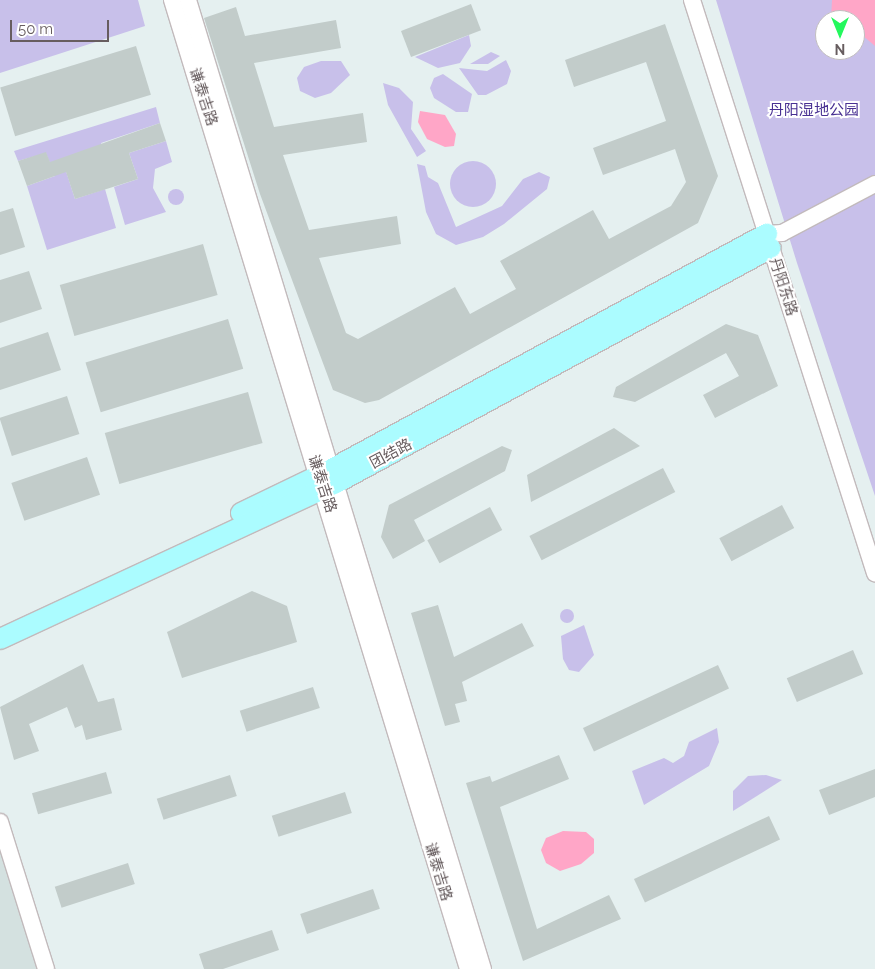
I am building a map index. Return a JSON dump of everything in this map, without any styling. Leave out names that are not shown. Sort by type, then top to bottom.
[{"type":"main road","name":"团结路","points":[[0,639],[327,479],[773,239]]},
{"type":"main road","name":"团结路","points":[[0,628],[327,479]]},
{"type":"street","name":"谦泰吉路","points":[[172,0],[327,479],[482,969]]},
{"type":"street","name":"谦泰吉路","points":[[188,0],[468,969]]},
{"type":"street","name":"丹阳东路","points":[[692,0],[773,239],[875,573]]},
{"type":"street","points":[[773,239],[875,184]]},
{"type":"street","points":[[0,822],[46,969]]},
{"type":"shaded area","points":[[832,0],[875,0],[875,46],[865,38],[865,10],[831,10]]},
{"type":"shaded area","points":[[420,111],[445,115],[456,134],[454,146],[445,147],[427,139],[418,122]]},
{"type":"shaded area","points":[[563,831],[586,832],[594,839],[594,853],[581,864],[560,871],[546,863],[541,850],[546,838]]},
{"type":"shaded area","points":[[0,848],[40,969],[0,969]]},
{"type":"green space","points":[[0,0],[138,0],[145,26],[0,73]]},
{"type":"green space","name":"丹阳湿地公园","points":[[716,0],[875,0],[875,496],[797,263]]},
{"type":"green space","points":[[469,35],[471,46],[460,63],[438,68],[415,57]]},
{"type":"green space","points":[[491,52],[500,56],[488,64],[470,64]]},
{"type":"green space","points":[[506,60],[511,71],[507,84],[486,95],[478,95],[459,68],[487,71]]},
{"type":"green space","points":[[321,61],[341,61],[350,75],[331,93],[315,98],[300,91],[297,78],[304,67]]},
{"type":"green space","points":[[443,74],[472,94],[468,112],[456,112],[434,98],[430,88],[434,78]]},
{"type":"green space","points":[[383,83],[399,88],[413,102],[411,129],[426,151],[417,157],[388,105]]},
{"type":"green space","points":[[156,107],[160,123],[101,143],[109,168],[62,159],[75,199],[105,189],[116,228],[47,250],[27,186],[55,176],[46,153],[18,161],[14,151]]},
{"type":"green space","points":[[166,141],[172,162],[155,169],[153,188],[166,212],[125,225],[114,187],[138,179],[129,153]]},
{"type":"green space","points":[[468,161],[478,161],[492,171],[496,184],[492,197],[486,203],[478,207],[468,207],[454,197],[450,189],[450,179],[460,165]]},
{"type":"green space","points":[[417,164],[425,166],[428,177],[438,183],[456,227],[502,206],[523,179],[539,172],[550,177],[547,189],[504,224],[483,237],[456,245],[436,234],[426,212]]},
{"type":"green space","points":[[176,189],[184,197],[176,205],[168,197]]},
{"type":"green space","points":[[567,609],[572,611],[574,616],[572,621],[567,623],[562,621],[560,616],[562,611]]},
{"type":"green space","points":[[584,625],[594,655],[579,672],[569,670],[563,659],[561,636]]},
{"type":"green space","points":[[717,728],[719,742],[709,766],[644,805],[632,771],[664,758],[673,763],[684,756],[689,742]]},
{"type":"green space","points":[[766,775],[782,780],[733,811],[733,791],[748,776]]},
{"type":"building","points":[[471,4],[481,30],[411,57],[401,31]]},
{"type":"building","points":[[236,7],[245,36],[336,20],[341,48],[254,63],[274,127],[363,113],[367,142],[283,155],[309,230],[397,216],[401,244],[319,258],[346,333],[358,339],[455,287],[470,314],[516,289],[500,261],[593,210],[609,239],[671,206],[686,182],[675,149],[603,175],[593,148],[666,121],[646,62],[574,87],[565,60],[665,24],[718,176],[698,223],[379,400],[365,403],[333,390],[260,194],[204,18]]},
{"type":"building","points":[[136,46],[151,95],[15,136],[0,88]]},
{"type":"building","points":[[160,123],[166,141],[129,153],[138,179],[75,199],[66,172],[27,186],[18,161],[46,152],[50,162]]},
{"type":"building","points":[[13,208],[25,247],[0,255],[0,212]]},
{"type":"building","points":[[203,244],[218,295],[74,336],[60,285]]},
{"type":"building","points":[[29,271],[42,309],[0,323],[0,280]]},
{"type":"building","points":[[228,319],[243,369],[101,412],[86,363]]},
{"type":"building","points":[[726,324],[758,335],[778,386],[715,418],[703,395],[739,376],[726,353],[635,402],[613,397],[616,387]]},
{"type":"building","points":[[48,332],[61,370],[0,390],[0,348]]},
{"type":"building","points":[[248,392],[263,443],[119,484],[105,433]]},
{"type":"building","points":[[67,396],[79,434],[12,456],[0,418]]},
{"type":"building","points":[[614,428],[640,446],[531,502],[527,475]]},
{"type":"building","points":[[502,446],[512,450],[505,471],[414,520],[425,541],[393,559],[381,537],[389,505]]},
{"type":"building","points":[[87,457],[100,495],[24,521],[11,483]]},
{"type":"building","points":[[663,468],[675,492],[542,560],[529,536]]},
{"type":"building","points":[[782,505],[794,528],[732,561],[719,538]]},
{"type":"building","points":[[490,507],[502,530],[440,563],[427,540]]},
{"type":"building","points":[[252,591],[287,606],[297,642],[182,678],[167,632]]},
{"type":"building","points":[[438,605],[454,657],[522,623],[534,646],[462,682],[467,701],[455,704],[460,722],[445,726],[411,613]]},
{"type":"building","points":[[853,650],[863,674],[797,702],[787,678]]},
{"type":"building","points":[[83,664],[98,702],[114,698],[122,730],[86,740],[82,725],[75,728],[67,707],[29,724],[39,751],[14,760],[0,707]]},
{"type":"building","points":[[718,665],[729,689],[594,752],[583,728]]},
{"type":"building","points":[[313,687],[320,708],[247,732],[240,711]]},
{"type":"building","points":[[559,755],[569,779],[500,807],[537,929],[609,895],[621,919],[523,961],[466,783],[490,776],[492,782]]},
{"type":"building","points":[[875,769],[875,797],[829,815],[819,790]]},
{"type":"building","points":[[106,772],[112,793],[38,814],[32,793]]},
{"type":"building","points":[[230,775],[237,796],[164,820],[157,799]]},
{"type":"building","points":[[345,792],[352,813],[279,837],[272,816]]},
{"type":"building","points":[[769,816],[780,840],[645,903],[634,879]]},
{"type":"building","points":[[128,863],[135,884],[62,908],[55,887]]},
{"type":"building","points":[[373,889],[380,909],[307,934],[300,914]]},
{"type":"building","points":[[272,930],[279,950],[223,969],[204,969],[199,954]]}]
